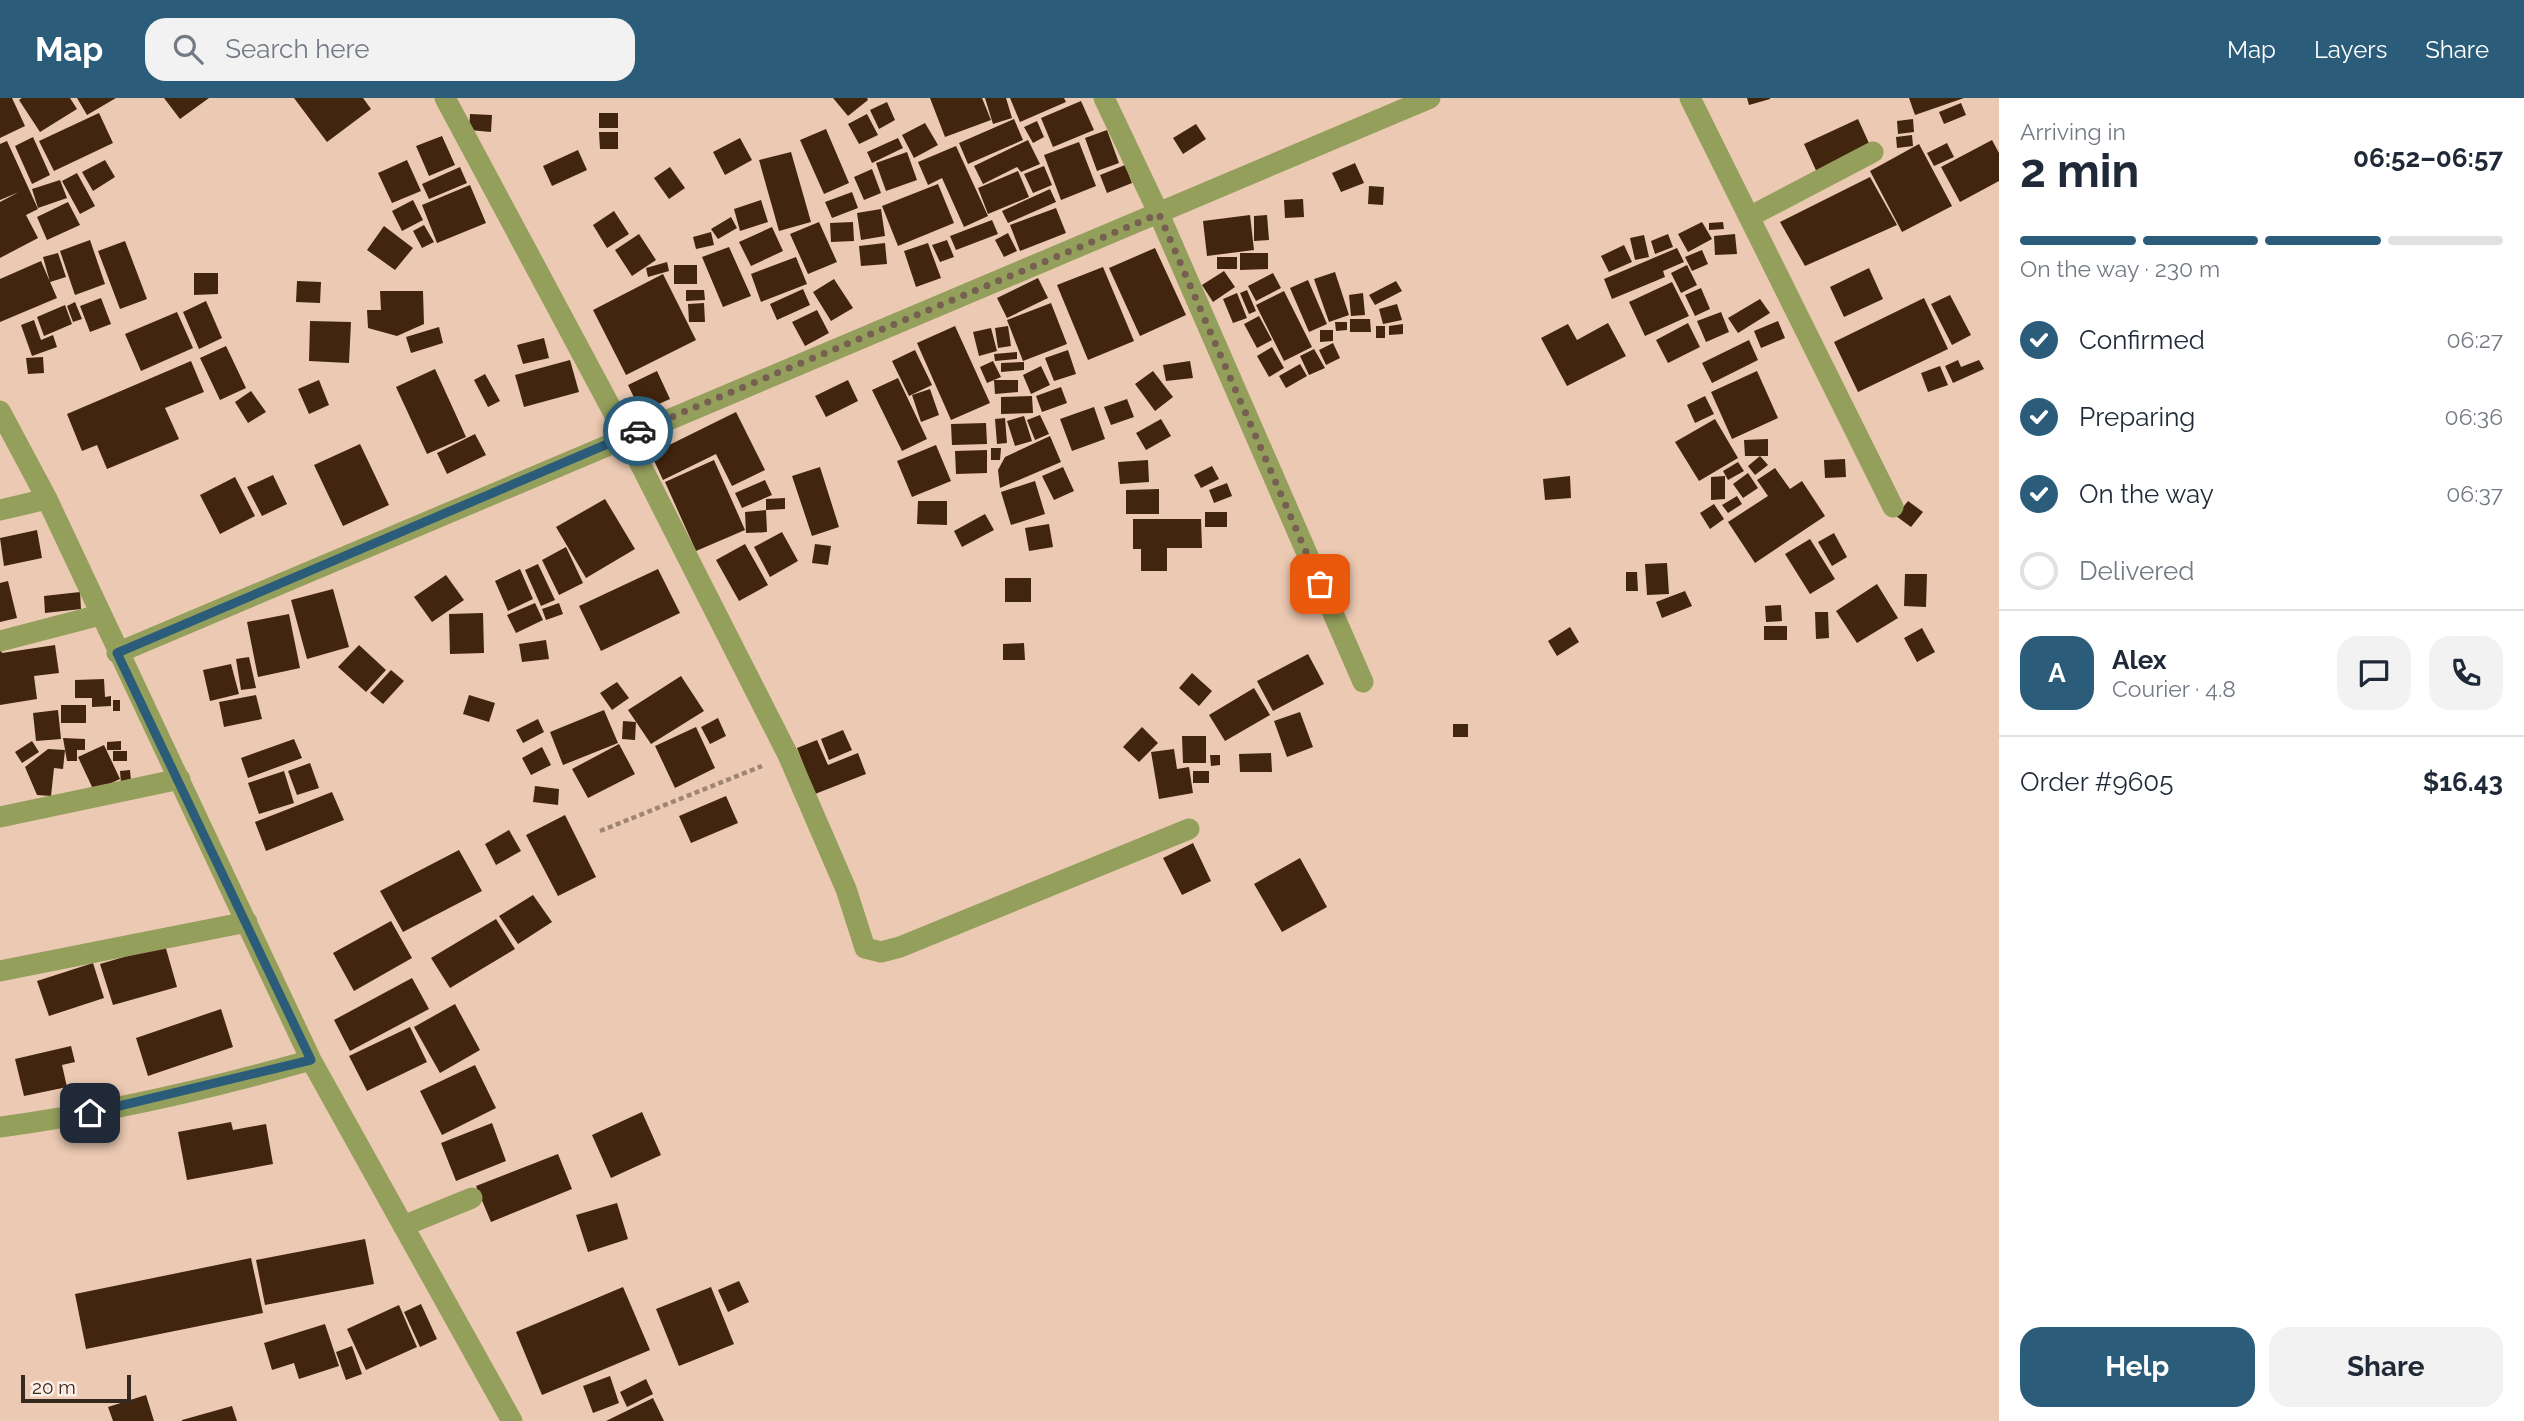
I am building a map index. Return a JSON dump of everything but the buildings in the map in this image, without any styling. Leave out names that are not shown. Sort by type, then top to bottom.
[{"type":"street","points":[[445,98],[626,436],[788,755],[846,889],[865,948],[881,952],[1011,904],[1189,830]]},
{"type":"street","points":[[1104,98],[1159,214],[1363,682]]},
{"type":"street","points":[[117,653],[1430,98]]},
{"type":"street","points":[[1690,98],[1892,507]]},
{"type":"street","points":[[1749,217],[1873,152]]},
{"type":"street","points":[[0,411],[47,499],[117,653],[180,779],[311,1060],[512,1421]]},
{"type":"street","points":[[0,510],[47,499]]},
{"type":"street","points":[[0,641],[100,615]]},
{"type":"street","points":[[0,817],[180,779]]},
{"type":"street","points":[[0,971],[247,922]]},
{"type":"street","points":[[0,1127],[65,1118],[263,1074],[311,1060]]},
{"type":"street","points":[[403,1226],[472,1198]]},
{"type":"path","points":[[600,831],[788,755]]},
{"type":"way so far","points":[[638,431],[1159,214],[1320,584]]},
{"type":"route","points":[[90,1113],[263,1074],[311,1060],[180,779],[117,653],[638,431]]}]
